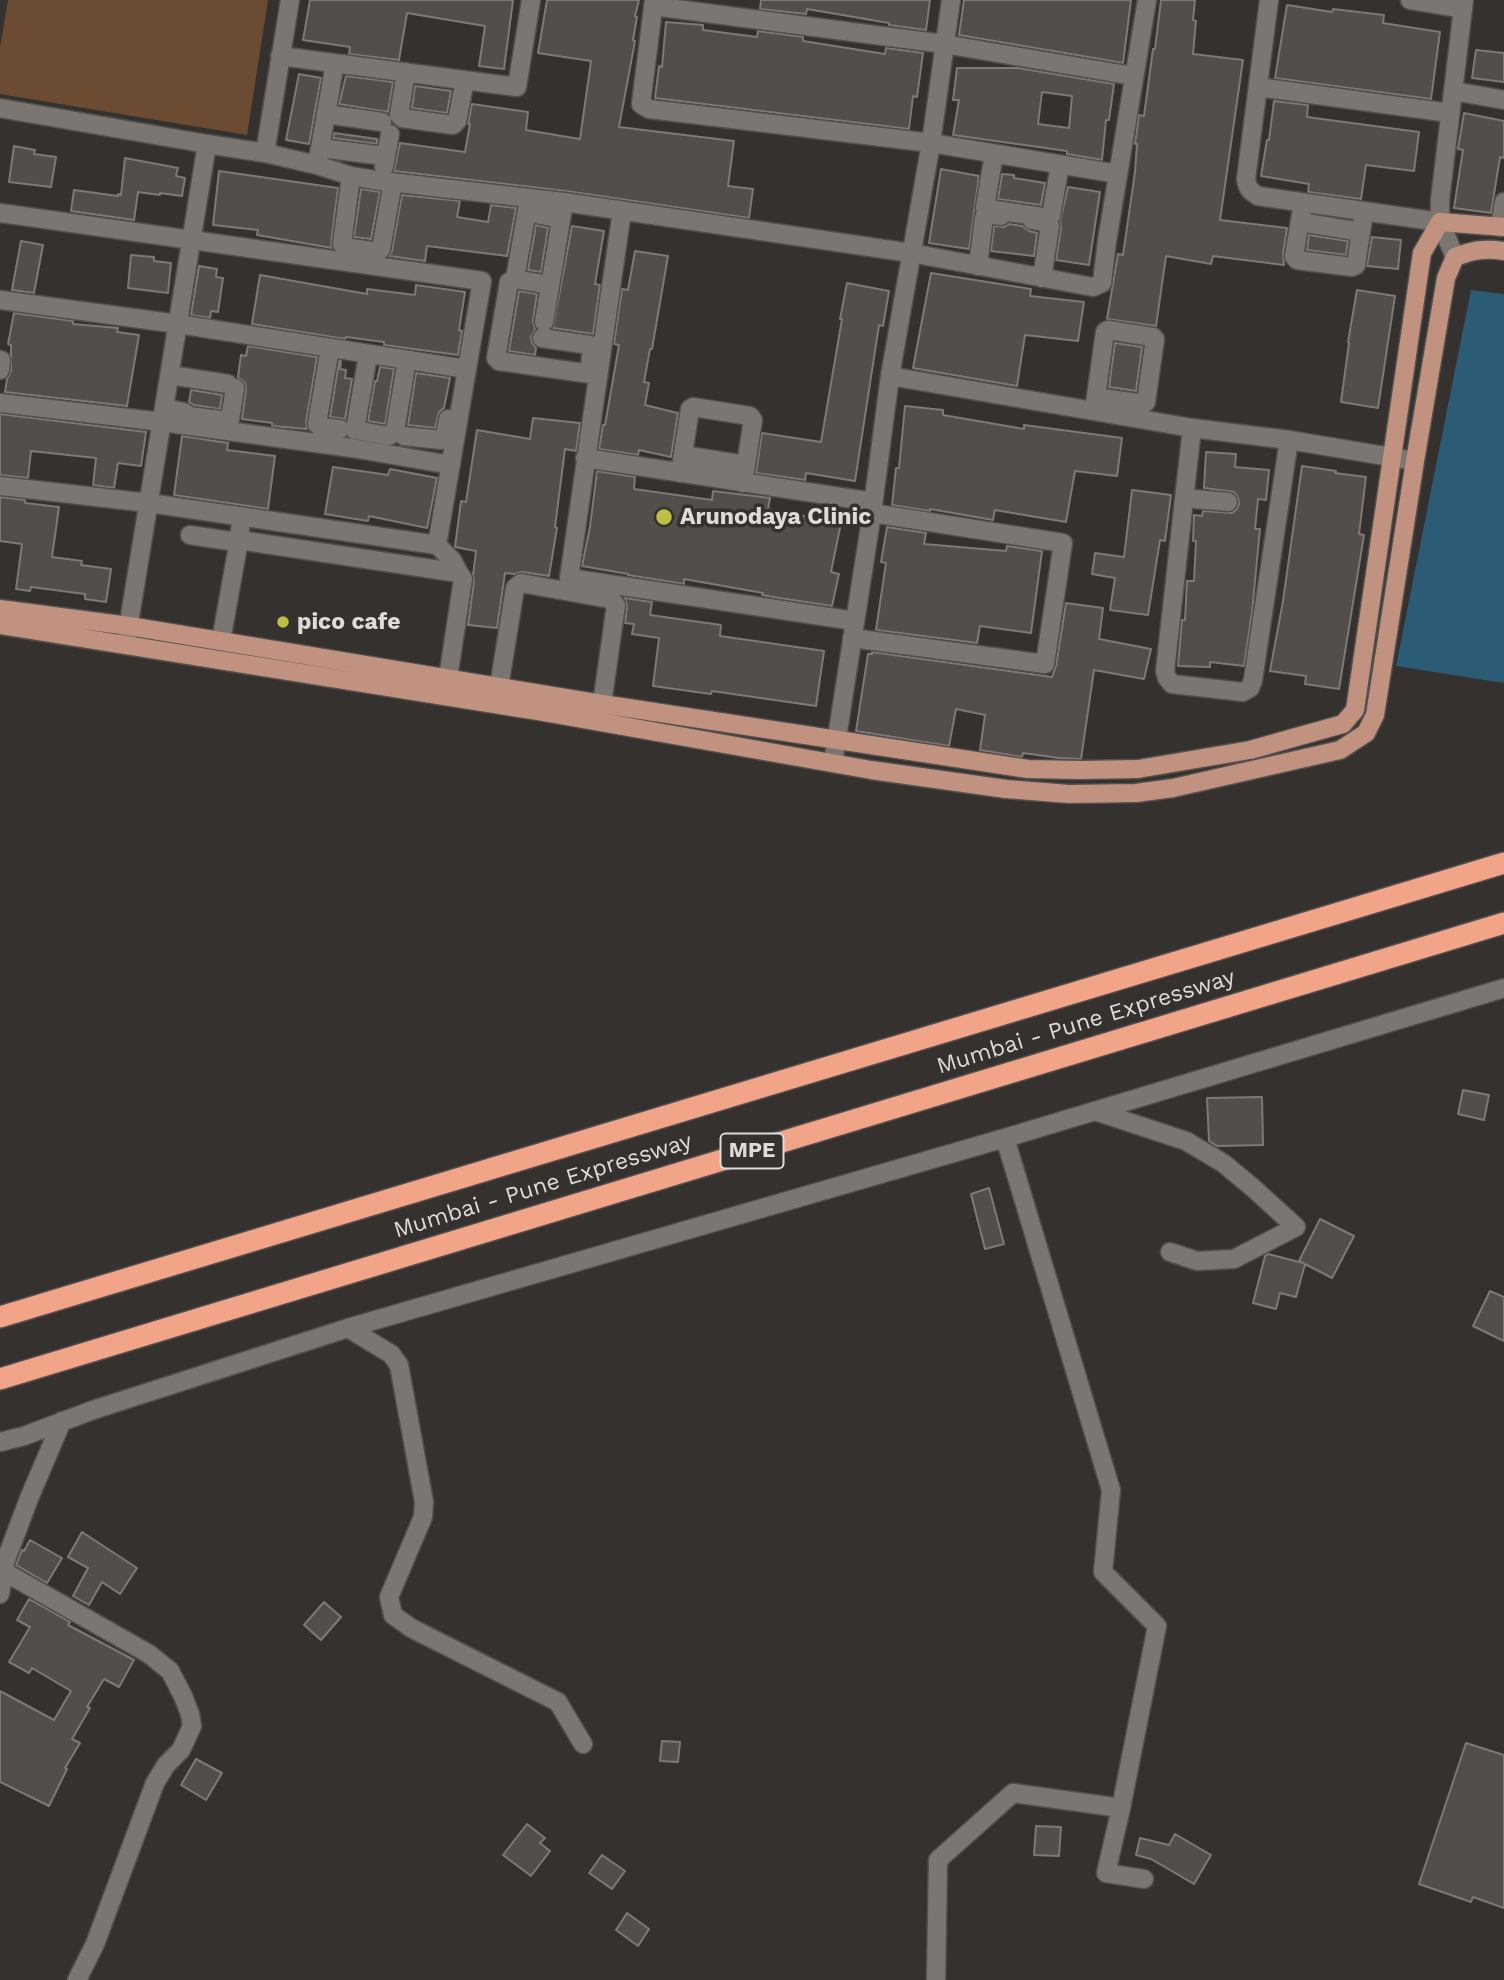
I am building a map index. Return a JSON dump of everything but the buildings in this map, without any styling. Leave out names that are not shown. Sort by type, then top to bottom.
[{"type":"highway","name":"Mumbai - Pune Expressway","points":[[0,1317],[1504,863]]},
{"type":"highway","name":"Mumbai - Pune Expressway","points":[[0,1379],[1504,923]]},
{"type":"main road","points":[[0,609],[129,626],[602,704],[1028,769],[1139,769],[1250,750],[1343,724],[1355,710],[1422,253],[1440,222],[1502,227]]},
{"type":"main road","points":[[0,625],[544,712],[833,763],[1006,789],[1069,794],[1136,793],[1173,788],[1340,750],[1366,733],[1375,715],[1446,278],[1455,257],[1486,249],[1504,251]]},
{"type":"street","points":[[265,153],[290,0]]},
{"type":"street","points":[[280,56],[335,68],[464,85],[517,87],[531,0]]},
{"type":"street","points":[[833,763],[890,376],[931,144],[951,0]]},
{"type":"street","points":[[319,156],[351,180],[562,211],[622,211],[911,253],[1093,287],[1102,283],[1147,0]]},
{"type":"street","points":[[1269,0],[1246,179],[1251,192],[1258,196],[1440,222]]},
{"type":"street","points":[[1410,0],[1464,4],[1440,200],[1440,222],[1455,257]]},
{"type":"street","points":[[1118,174],[931,144],[649,109],[641,104],[654,3],[944,44],[1133,76]]},
{"type":"street","points":[[319,156],[335,68]]},
{"type":"street","points":[[401,76],[402,118],[453,125],[457,121],[464,85]]},
{"type":"street","points":[[393,103],[401,76]]},
{"type":"street","points":[[1258,87],[1450,113]]},
{"type":"street","points":[[1453,91],[1504,100]]},
{"type":"street","points":[[0,108],[265,153],[385,156]]},
{"type":"street","points":[[326,114],[386,128],[388,184],[381,249],[363,257],[342,244],[351,180]]},
{"type":"street","points":[[126,645],[207,144]]},
{"type":"street","points":[[994,154],[985,207],[989,209],[1049,218],[1060,165]]},
{"type":"street","points":[[1502,227],[1504,202]]},
{"type":"street","points":[[1303,203],[1294,256],[1297,260],[1352,267],[1356,265],[1364,212]]},
{"type":"street","points":[[515,279],[528,206]]},
{"type":"street","points":[[1332,228],[1337,208]]},
{"type":"street","points":[[562,211],[543,330],[590,345],[593,374]]},
{"type":"street","points":[[622,211],[593,374],[569,578],[1045,664],[1063,543],[872,508],[683,455]]},
{"type":"street","points":[[0,214],[192,241],[363,257],[482,281],[466,369],[445,437],[441,440],[404,436]]},
{"type":"street","points":[[978,266],[984,217],[988,214],[1049,223],[1042,278]]},
{"type":"street","points":[[1300,222],[1361,232]]},
{"type":"street","points":[[549,285],[515,279],[509,282],[496,358],[499,361],[593,374]]},
{"type":"street","points":[[0,300],[178,324],[406,364],[451,377],[454,380],[451,465],[437,545]]},
{"type":"street","points":[[1108,330],[1156,339],[1146,402],[1095,404],[1105,332],[1108,330]]},
{"type":"street","points":[[329,352],[367,361],[466,369]]},
{"type":"street","points":[[329,352],[317,424],[320,426],[389,436],[393,434],[406,364]]},
{"type":"street","points":[[352,448],[347,429],[367,361]]},
{"type":"street","points":[[163,415],[185,405],[189,416],[228,421],[231,386],[170,375]]},
{"type":"street","points":[[890,376],[1095,404],[1192,428],[1289,440],[1415,461]]},
{"type":"street","points":[[0,403],[163,415],[451,465]]},
{"type":"street","points":[[680,473],[690,410],[693,407],[750,416],[753,420],[745,474]]},
{"type":"street","points":[[1192,428],[1165,671],[1172,684],[1243,692],[1250,688],[1289,440]]},
{"type":"street","points":[[1215,441],[1234,444],[1236,434]]},
{"type":"street","points":[[421,460],[425,438]]},
{"type":"street","points":[[585,458],[680,473],[745,474]]},
{"type":"street","points":[[0,486],[149,503],[437,545],[453,560],[463,579],[448,678]]},
{"type":"street","points":[[1184,498],[1228,502]]},
{"type":"street","points":[[220,642],[242,516]]},
{"type":"street","points":[[190,535],[459,573]]},
{"type":"street","points":[[499,687],[515,588],[521,583],[610,599],[616,605],[602,704]]},
{"type":"street","points":[[0,1442],[348,1328],[1005,1138],[1504,988]]},
{"type":"street","points":[[1095,1111],[1186,1141],[1223,1163],[1296,1227],[1234,1259],[1197,1261],[1170,1252]]},
{"type":"street","points":[[1005,1138],[1111,1490],[1103,1572],[1157,1626],[1106,1872],[1144,1879]]},
{"type":"street","points":[[348,1328],[391,1354],[400,1365],[424,1502],[423,1517],[389,1597],[393,1615],[411,1628],[558,1702],[583,1744]]},
{"type":"street","points":[[0,1594],[5,1562],[62,1421]]},
{"type":"street","points":[[3,1571],[149,1654],[170,1671],[190,1714],[192,1726],[188,1737],[155,1783],[95,1944],[76,1980]]},
{"type":"street","points":[[936,1980],[938,1860],[1013,1793],[1121,1808]]},
{"type":"shaded area","points":[[8,0],[268,0],[247,135],[0,94],[0,48]]},
{"type":"water","points":[[1471,290],[1504,294],[1504,683],[1396,666]]},
{"type":"place","name":"Arunodaya Clinic","points":[[664,517]]},
{"type":"place","name":"pico cafe","points":[[283,622]]}]
